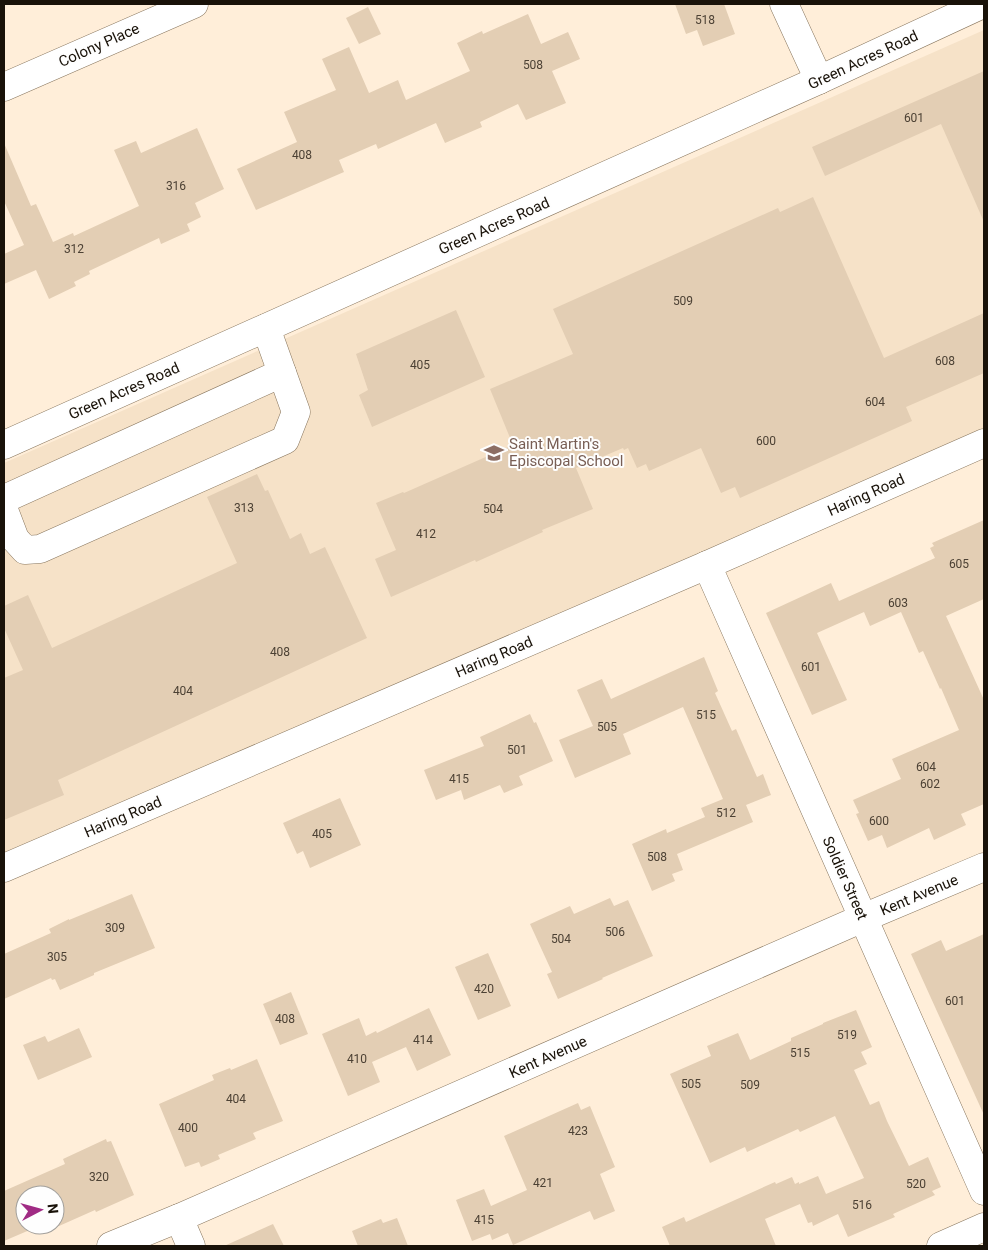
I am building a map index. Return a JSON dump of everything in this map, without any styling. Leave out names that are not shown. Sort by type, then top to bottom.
[{"type":"street","name":"Colony Place","points":[[4,87],[194,4]]},
{"type":"street","points":[[784,4],[819,80]]},
{"type":"street","name":"Green Acres Road","points":[[4,445],[819,80],[983,4]]},
{"type":"street","points":[[4,510],[15,540],[25,550],[40,548],[285,440],[296,412],[266,328]]},
{"type":"street","points":[[4,499],[282,373]]},
{"type":"street","name":"Haring Road","points":[[4,868],[708,565],[984,443]]},
{"type":"street","name":"Soldier Street","points":[[708,565],[984,1192]]},
{"type":"street","name":"Kent Avenue","points":[[111,1246],[984,867]]},
{"type":"street","points":[[178,1218],[191,1246]]},
{"type":"street","points":[[941,1246],[984,1227]]},
{"type":"shaded area","name":"Saint Martin's Episcopal School","points":[[984,30],[984,444],[4,862],[4,463]]},
{"type":"building","points":[[675,4],[724,4],[735,34],[703,46],[697,30],[686,34]]},
{"type":"building","points":[[368,7],[381,34],[359,44],[346,18]]},
{"type":"building","points":[[528,14],[541,44],[568,32],[580,59],[552,71],[566,103],[526,120],[518,104],[480,122],[482,127],[445,143],[436,123],[378,149],[376,144],[339,160],[344,172],[256,210],[237,169],[297,142],[284,112],[336,90],[322,59],[349,47],[369,93],[398,80],[406,100],[470,71],[457,43],[482,31],[483,34]]},
{"type":"building","points":[[984,71],[984,222],[941,124],[825,176],[812,147]]},
{"type":"building","points":[[197,128],[224,189],[195,203],[201,217],[187,224],[190,231],[161,244],[159,238],[89,271],[90,274],[74,282],[76,286],[49,299],[36,270],[4,284],[4,254],[24,245],[4,201],[4,143],[31,206],[36,204],[53,242],[73,233],[74,236],[139,206],[114,150],[136,141],[141,153]]},
{"type":"building","points":[[813,197],[884,358],[984,313],[984,373],[906,407],[912,421],[740,498],[735,487],[721,493],[701,448],[649,471],[646,464],[637,468],[628,448],[624,450],[623,448],[576,468],[593,509],[542,530],[543,532],[476,562],[475,560],[391,597],[375,559],[396,550],[376,503],[404,493],[513,445],[490,389],[573,354],[553,309],[778,208],[780,212]]},
{"type":"building","points":[[456,310],[485,377],[372,427],[359,395],[368,390],[356,354]]},
{"type":"building","points":[[257,474],[265,491],[268,490],[290,539],[301,533],[310,554],[325,547],[367,638],[58,780],[64,795],[4,820],[4,678],[23,670],[4,628],[4,606],[28,595],[52,648],[237,563],[207,497]]},
{"type":"building","points":[[984,520],[984,599],[946,616],[984,700],[984,804],[961,814],[966,825],[934,840],[929,828],[887,848],[882,835],[868,841],[856,814],[859,813],[853,800],[901,779],[892,759],[959,730],[923,651],[919,653],[901,612],[870,626],[864,612],[817,633],[847,700],[812,715],[766,613],[831,583],[839,601],[935,558],[930,548],[934,546],[932,543]]},
{"type":"building","points":[[704,657],[718,691],[715,693],[732,731],[736,729],[757,777],[763,774],[771,795],[746,805],[753,822],[677,854],[683,870],[672,874],[675,881],[652,891],[632,844],[666,829],[667,833],[705,817],[701,808],[723,799],[683,707],[623,734],[631,754],[575,778],[559,740],[593,726],[577,690],[602,679],[611,699]]},
{"type":"building","points":[[530,714],[534,723],[536,722],[553,761],[519,776],[523,785],[504,793],[500,785],[464,800],[461,790],[436,800],[424,770],[484,746],[480,737]]},
{"type":"building","points":[[340,798],[361,845],[310,868],[303,851],[297,854],[283,823]]},
{"type":"building","points":[[132,894],[155,948],[94,973],[94,975],[60,990],[55,979],[52,980],[51,978],[4,999],[4,954],[51,933],[49,929],[69,919]]},
{"type":"building","points":[[610,898],[614,906],[628,900],[653,956],[558,999],[547,974],[552,972],[530,924],[570,906],[574,914]]},
{"type":"building","points":[[984,934],[984,1115],[911,954],[941,940],[946,951]]},
{"type":"building","points":[[488,953],[511,1006],[478,1020],[455,967]]},
{"type":"building","points":[[291,992],[308,1034],[280,1045],[263,1004]]},
{"type":"building","points":[[429,1008],[451,1055],[417,1071],[406,1047],[372,1062],[380,1082],[348,1096],[322,1034],[359,1018],[366,1036],[376,1031],[377,1033]]},
{"type":"building","points":[[856,1010],[872,1047],[861,1052],[867,1064],[854,1070],[870,1105],[879,1101],[909,1166],[928,1157],[941,1187],[932,1191],[935,1195],[893,1214],[895,1217],[848,1237],[838,1214],[813,1226],[812,1222],[808,1223],[800,1204],[765,1219],[776,1246],[670,1246],[662,1227],[684,1217],[686,1222],[775,1182],[776,1184],[792,1177],[795,1184],[799,1182],[799,1184],[818,1176],[826,1194],[864,1178],[835,1116],[800,1132],[798,1129],[747,1152],[745,1147],[710,1163],[670,1074],[711,1056],[707,1046],[738,1033],[750,1060],[791,1041],[791,1038]]},
{"type":"building","points":[[79,1028],[92,1057],[38,1080],[23,1045],[45,1036],[48,1042]]},
{"type":"building","points":[[257,1059],[283,1121],[253,1133],[256,1139],[218,1155],[220,1159],[201,1167],[199,1162],[185,1167],[159,1104],[214,1080],[212,1075],[230,1068],[231,1070]]},
{"type":"building","points":[[578,1103],[581,1110],[590,1106],[615,1167],[600,1174],[615,1211],[594,1220],[590,1211],[513,1245],[508,1233],[492,1240],[490,1234],[472,1241],[456,1200],[484,1189],[491,1206],[527,1190],[504,1136]]},
{"type":"building","points":[[106,1139],[107,1142],[111,1141],[134,1195],[65,1223],[65,1185],[18,1185],[65,1164],[63,1159]]},
{"type":"building","points":[[15,1186],[15,1235],[18,1235],[4,1241],[4,1191]]},
{"type":"building","points":[[397,1218],[408,1246],[358,1246],[352,1231],[381,1219],[383,1223]]},
{"type":"building","points":[[273,1224],[284,1246],[224,1246]]},
{"type":"place","name":"Saint Martin's Episcopal School","points":[[494,453]]}]
